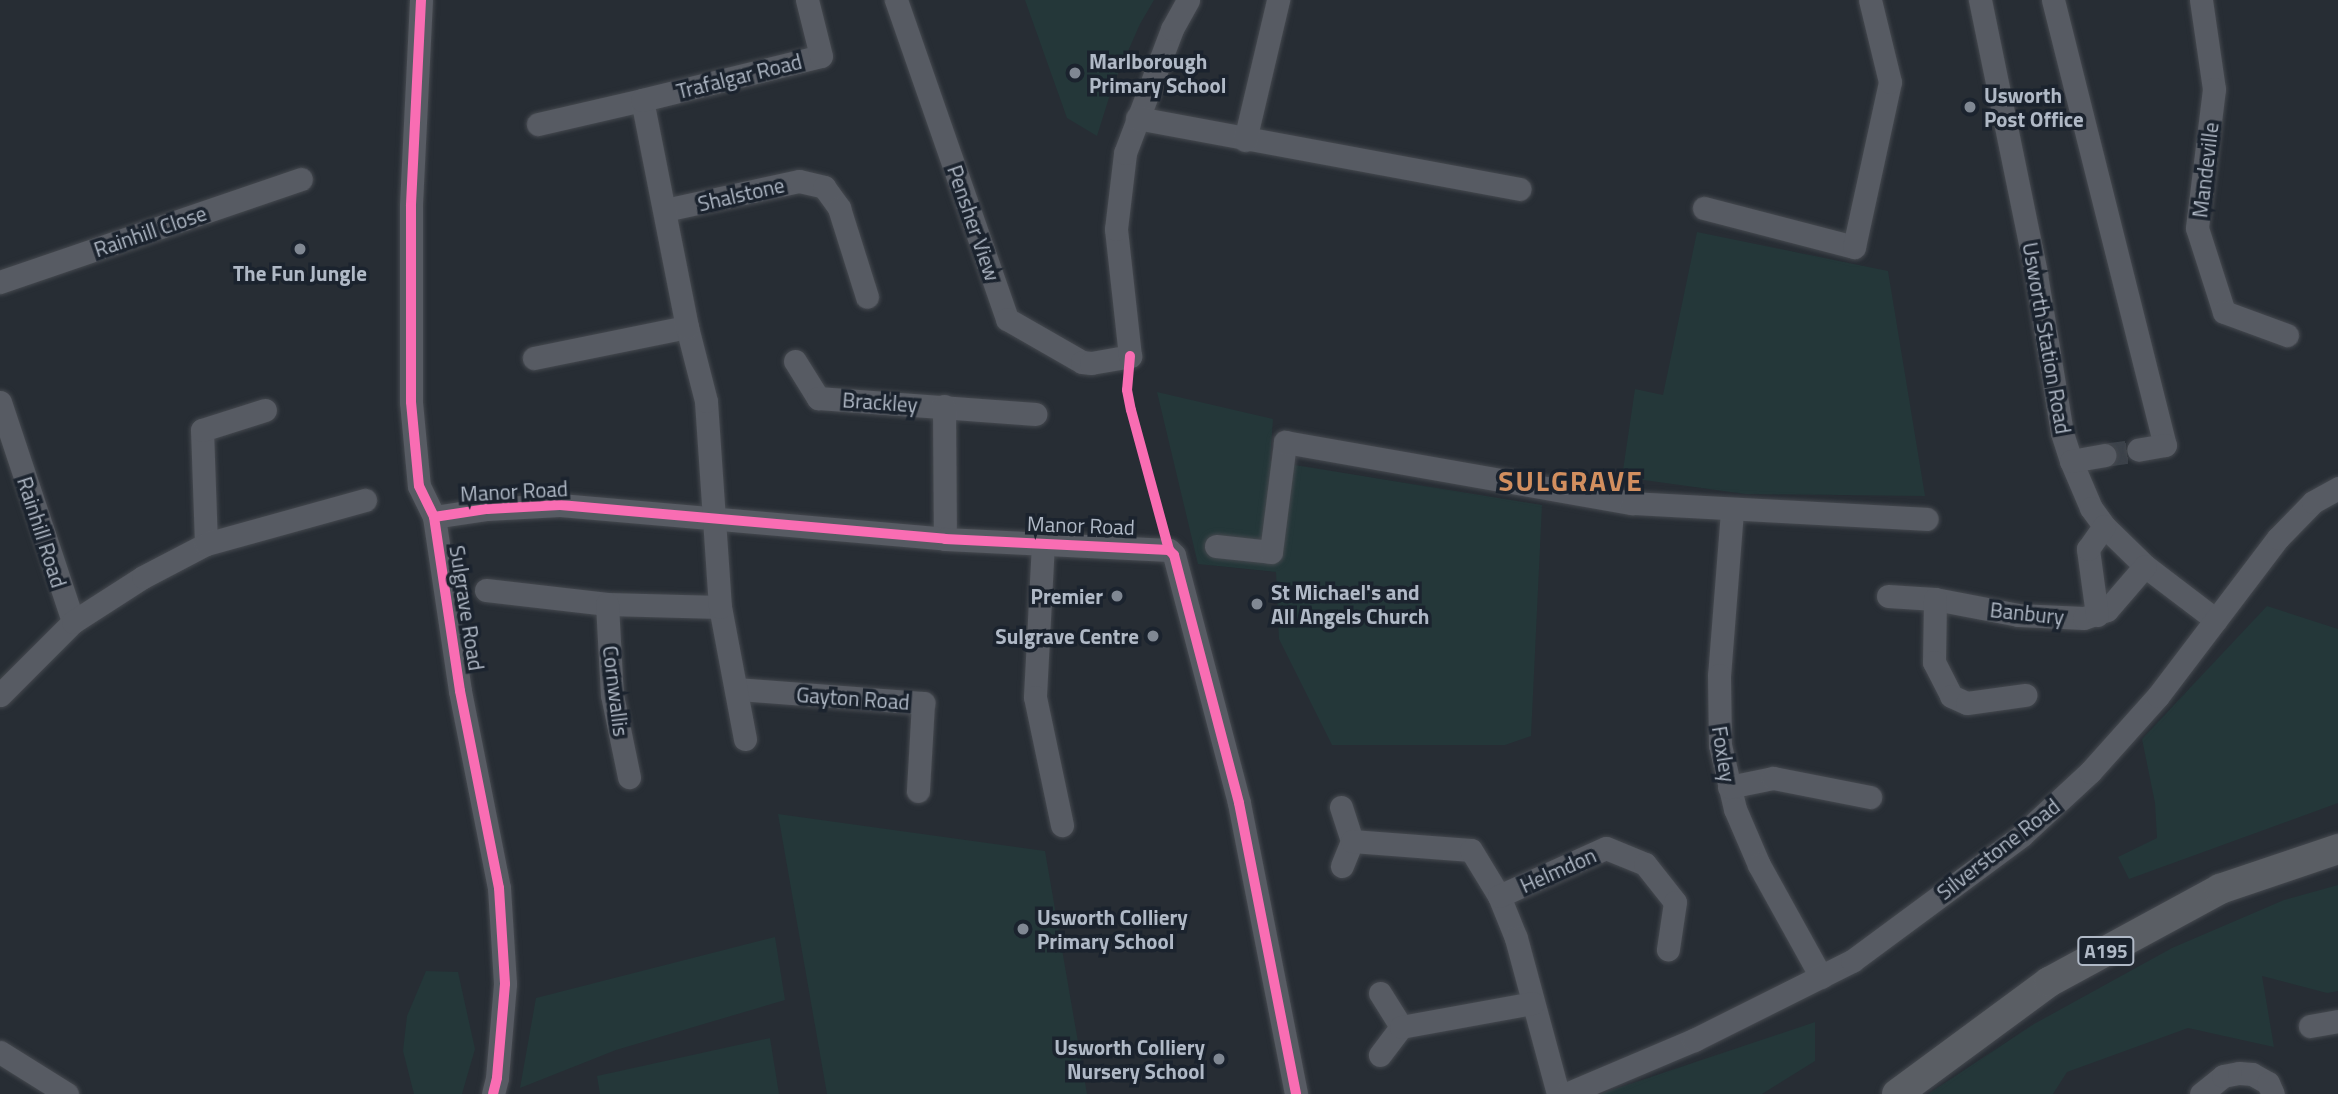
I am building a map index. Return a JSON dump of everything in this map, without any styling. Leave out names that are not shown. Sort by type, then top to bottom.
[{"type":"main road","name":"A195","points":[[1897,1094],[2049,982],[2220,889],[2338,849]]},
{"type":"street","name":"Sulgrave Road","points":[[421,0],[411,206],[411,402],[419,486],[433,517],[460,691],[499,888],[505,984],[497,1078],[493,1094]]},
{"type":"street","name":"Trafalgar Road","points":[[538,124],[821,56],[807,0]]},
{"type":"street","name":"Pensher View","points":[[896,0],[1007,319],[1082,362],[1105,362],[1130,356],[1116,229],[1125,153],[1137,118]]},
{"type":"street","points":[[1188,0],[1172,29],[1137,118],[1519,189]]},
{"type":"street","points":[[1245,140],[1279,0]]},
{"type":"street","points":[[1704,208],[1854,247],[1890,82],[1870,0]]},
{"type":"street","name":"Usworth Station Road","points":[[1980,0],[2036,274],[2062,433],[2071,461],[2091,508],[2104,526],[2145,566],[2216,620]]},
{"type":"street","points":[[2053,0],[2165,445],[2138,450]]},
{"type":"street","name":"Mandeville","points":[[2201,0],[2214,89],[2197,228],[2224,312],[2287,335]]},
{"type":"street","points":[[642,100],[687,327],[706,401],[720,607],[745,739]]},
{"type":"street","name":"Rainhill Close","points":[[0,282],[301,179]]},
{"type":"street","name":"Shalstone","points":[[665,211],[799,181],[824,187],[839,208],[867,297]]},
{"type":"street","points":[[534,358],[687,327]]},
{"type":"street","name":"Brackley","points":[[795,361],[818,398],[1035,414]]},
{"type":"street","name":"Rainhill Road","points":[[0,402],[73,622]]},
{"type":"street","name":"Brackley","points":[[944,406],[946,539]]},
{"type":"street","points":[[206,544],[202,430],[265,410]]},
{"type":"street","points":[[1216,546],[1271,552],[1285,442],[1632,503],[1927,519]]},
{"type":"street","points":[[2071,461],[2104,455]]},
{"type":"street","name":"Silverstone Road","points":[[1566,1094],[1694,1040],[1852,961],[2022,835],[2099,763],[2158,696],[2278,538],[2313,502],[2338,488]]},
{"type":"street","points":[[0,695],[73,622],[143,577],[206,544],[365,500]]},
{"type":"street","name":"Manor Road","points":[[433,517],[486,509],[560,505],[946,539],[1169,550],[1174,555],[1239,803],[1296,1094]]},
{"type":"street","name":"Foxley","points":[[1732,510],[1717,711],[1728,787],[1759,865],[1821,977]]},
{"type":"street","points":[[2104,526],[2088,549],[2097,615],[2119,599],[2145,566]]},
{"type":"street","points":[[1042,543],[1035,697],[1062,825]]},
{"type":"street","points":[[486,590],[607,604],[720,607]]},
{"type":"street","name":"Banbury","points":[[1888,596],[1935,599],[2018,615],[2084,618],[2097,615]]},
{"type":"street","points":[[1935,599],[1934,662],[1951,696],[1967,703],[2025,695]]},
{"type":"street","name":"Cornwallis","points":[[607,604],[612,695],[629,778]]},
{"type":"street","name":"Gayton Road","points":[[737,689],[923,703],[918,791]]},
{"type":"street","points":[[1728,787],[1773,778],[1870,797]]},
{"type":"street","points":[[1342,807],[1352,841],[1342,866]]},
{"type":"street","name":"Helmdon","points":[[1352,841],[1471,850],[1499,896],[1516,938],[1558,1094]]},
{"type":"street","name":"Helmdon","points":[[1499,896],[1606,849],[1646,864],[1675,902],[1668,949]]},
{"type":"street","points":[[1380,993],[1401,1027]]},
{"type":"street","points":[[1380,1055],[1401,1027],[1533,1003]]},
{"type":"street","points":[[2310,1026],[2338,1021]]},
{"type":"street","points":[[0,1052],[67,1094]]},
{"type":"street","points":[[2201,1094],[2223,1076],[2239,1073],[2252,1074],[2268,1083],[2273,1094]]},
{"type":"shaded area","name":"Marlborough Primary School","points":[[1025,0],[1154,0],[1140,24],[1113,85],[1097,136],[1067,118]]},
{"type":"shaded area","points":[[1697,232],[1888,271],[1925,496],[1745,494],[1622,477],[1635,389],[1663,395]]},
{"type":"shaded area","points":[[1157,392],[1273,419],[1270,461],[1542,505],[1531,736],[1505,745],[1332,745],[1279,639],[1276,572],[1198,564]]},
{"type":"shaded area","points":[[2267,606],[2338,629],[2338,803],[2129,879],[2118,857],[2157,838],[2155,803],[2142,739]]},
{"type":"shaded area","name":"Usworth Colliery Primary School","points":[[778,814],[1045,851],[1087,1094],[827,1094]]},
{"type":"shaded area","points":[[2338,885],[2338,991],[2327,993],[2262,976],[2274,1047],[2188,1028],[2067,1072],[2053,1094],[1928,1094],[2034,1024],[2172,948],[2284,900]]},
{"type":"shaded area","points":[[775,937],[785,1000],[616,1050],[520,1088],[536,998]]},
{"type":"shaded area","points":[[426,971],[458,972],[475,1049],[462,1094],[414,1094],[403,1051],[407,1016]]},
{"type":"shaded area","points":[[1815,1022],[1815,1061],[1762,1094],[1600,1094]]},
{"type":"shaded area","points":[[770,1038],[779,1094],[600,1094],[597,1076]]},
{"type":"tunnel","points":[[2104,455],[2138,450]]},
{"type":"cycle path","points":[[421,0],[411,206],[411,402],[419,486],[434,517],[460,691],[499,888],[505,984],[497,1078],[493,1094]]},
{"type":"cycle path","points":[[1130,356],[1127,390],[1131,410],[1169,550]]},
{"type":"cycle path","points":[[434,517],[487,509],[560,505],[945,539],[1169,550],[1174,555],[1239,803],[1296,1094]]},
{"type":"place","name":"Marlborough Primary School","points":[[1075,73]]},
{"type":"place","name":"Usworth Post Office","points":[[1970,107]]},
{"type":"place","name":"The Fun Jungle","points":[[300,249]]},
{"type":"place","name":"Premier","points":[[1117,596]]},
{"type":"place","name":"St Michael's and All Angels Church","points":[[1257,604]]},
{"type":"place","name":"Sulgrave Centre","points":[[1153,636]]},
{"type":"place","name":"Usworth Colliery Primary School","points":[[1023,929]]},
{"type":"place","name":"Usworth Colliery Nursery School","points":[[1219,1059]]},
{"type":"district","name":"SULGRAVE","points":[[1571,481]]}]
